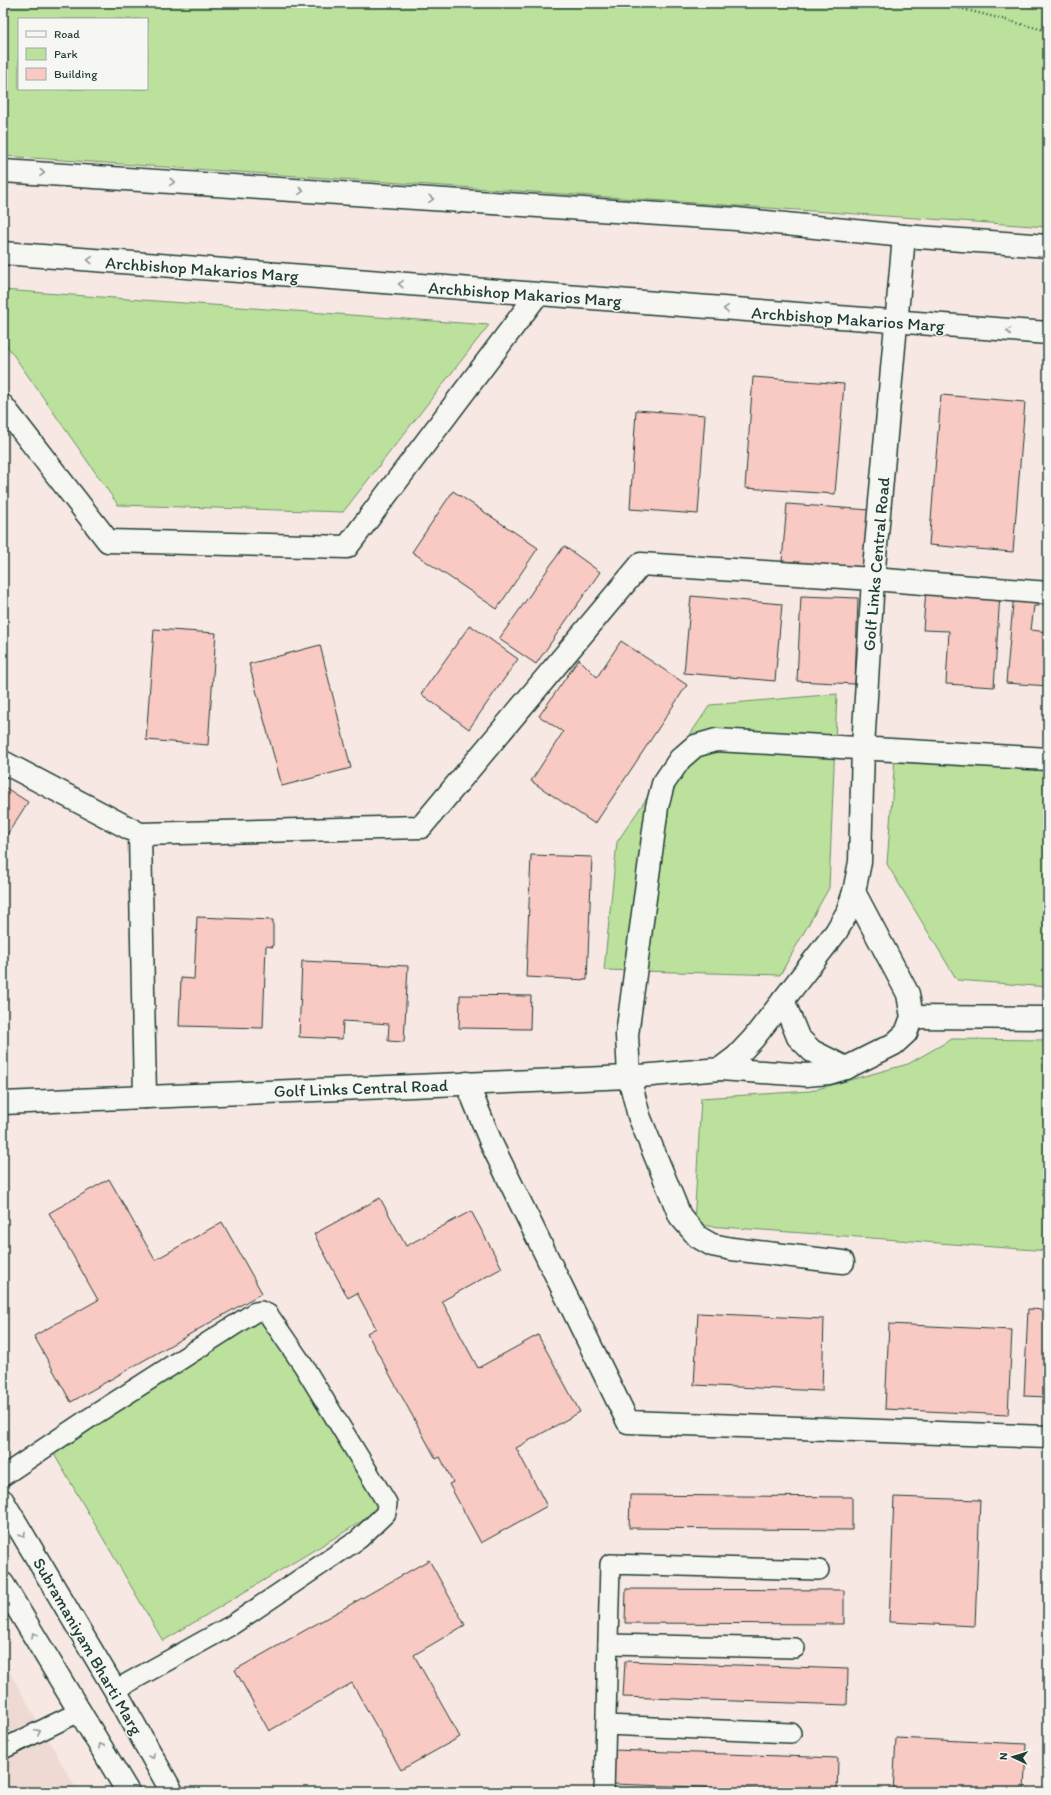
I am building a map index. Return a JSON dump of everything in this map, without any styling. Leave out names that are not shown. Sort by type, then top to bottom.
[{"type":"street","points":[[3,171],[728,219],[904,236],[1048,246]]},
{"type":"street","name":"Golf Links Central Road","points":[[720,1069],[736,1057],[753,1039],[836,932],[847,913],[854,892],[860,862],[863,748],[873,579],[904,236]]},
{"type":"street","name":"Archbishop Makarios Marg","points":[[3,253],[1048,334]]},
{"type":"street","points":[[3,406],[108,541],[347,547],[537,295]]},
{"type":"street","points":[[3,762],[140,834],[421,827],[641,564],[873,579],[1048,593]]},
{"type":"street","points":[[843,1262],[732,1249],[712,1245],[698,1237],[680,1216],[639,1116],[629,1077],[627,1035],[657,807],[663,784],[680,759],[695,746],[716,740],[1048,759]]},
{"type":"street","points":[[140,834],[145,1097]]},
{"type":"street","points":[[854,892],[908,994],[912,1017],[1048,1018]]},
{"type":"street","points":[[783,1000],[798,1037],[812,1051],[846,1068]]},
{"type":"street","name":"Golf Links Central Road","points":[[3,1103],[629,1077],[720,1069],[806,1075],[829,1073],[846,1068],[894,1044],[906,1033],[912,1017]]},
{"type":"street","points":[[467,1083],[492,1145],[628,1422],[1048,1437]]},
{"type":"street","name":"Subramaniyam Bharti Marg","points":[[3,1501],[172,1792]]},
{"type":"street","points":[[3,1584],[81,1711],[128,1792]]},
{"type":"lane","points":[[3,1476],[94,1414],[255,1312],[261,1311],[268,1314],[303,1365],[387,1503],[386,1513],[359,1539],[232,1625],[114,1690]]},
{"type":"lane","points":[[604,1792],[610,1564],[819,1570]]},
{"type":"lane","points":[[608,1644],[795,1648]]},
{"type":"lane","points":[[3,1749],[81,1711]]},
{"type":"lane","points":[[606,1725],[791,1733]]},
{"type":"path","points":[[940,3],[1048,31]]},
{"type":"shaded area","points":[[3,1660],[78,1792],[3,1792]]},
{"type":"green space","points":[[3,3],[1048,3],[1048,227],[3,156]]},
{"type":"green space","points":[[3,290],[489,325],[343,512],[118,505],[3,340]]},
{"type":"green space","points":[[837,694],[829,888],[780,975],[604,970],[617,842],[710,705]]},
{"type":"green space","points":[[895,757],[1048,765],[1048,987],[957,980],[887,864]]},
{"type":"green space","points":[[952,1039],[1048,1040],[1048,1251],[694,1225],[701,1098],[810,1091],[908,1064]]},
{"type":"green space","points":[[274,1307],[384,1508],[163,1641],[44,1437]]},
{"type":"building","points":[[753,377],[844,384],[835,494],[745,488]]},
{"type":"building","points":[[941,395],[1025,402],[1013,552],[929,545]]},
{"type":"building","points":[[636,410],[705,415],[698,514],[630,509]]},
{"type":"building","points":[[453,491],[538,548],[497,609],[412,552]]},
{"type":"building","points":[[787,504],[870,510],[866,568],[782,561]]},
{"type":"building","points":[[564,546],[600,572],[536,664],[499,639]]},
{"type":"building","points":[[926,589],[1000,594],[994,687],[946,684],[949,631],[923,630]]},
{"type":"building","points":[[1014,593],[1039,595],[1039,606],[1034,606],[1031,630],[1048,632],[1048,686],[1006,683]]},
{"type":"building","points":[[691,596],[782,604],[775,681],[684,673]]},
{"type":"building","points":[[801,596],[858,598],[855,684],[797,681]]},
{"type":"building","points":[[470,625],[518,659],[469,729],[421,694]]},
{"type":"building","points":[[154,629],[216,633],[208,745],[146,740]]},
{"type":"building","points":[[621,641],[687,685],[595,824],[531,781],[563,732],[539,716],[579,659],[597,677]]},
{"type":"building","points":[[320,645],[351,768],[282,786],[249,664]]},
{"type":"building","points":[[3,786],[28,802],[3,841]]},
{"type":"building","points":[[531,855],[592,857],[587,980],[526,977]]},
{"type":"building","points":[[197,917],[273,920],[273,947],[266,946],[263,1028],[179,1026],[181,978],[194,979]]},
{"type":"building","points":[[302,961],[408,966],[404,1042],[388,1041],[389,1024],[343,1021],[342,1039],[299,1037]]},
{"type":"building","points":[[460,995],[531,996],[530,1029],[459,1028]]},
{"type":"building","points":[[109,1179],[155,1260],[222,1222],[262,1293],[71,1402],[34,1336],[98,1300],[49,1213]]},
{"type":"building","points":[[380,1198],[406,1246],[471,1211],[502,1268],[442,1301],[478,1368],[538,1335],[580,1412],[516,1448],[547,1506],[481,1543],[449,1484],[453,1482],[440,1457],[436,1459],[367,1333],[376,1328],[357,1293],[348,1298],[314,1234]]},
{"type":"building","points":[[1028,1309],[1048,1310],[1048,1397],[1024,1396]]},
{"type":"building","points":[[698,1313],[824,1319],[822,1391],[694,1385]]},
{"type":"building","points":[[889,1324],[1012,1330],[1008,1415],[885,1409]]},
{"type":"building","points":[[630,1495],[852,1497],[852,1530],[629,1528]]},
{"type":"building","points":[[894,1497],[980,1500],[975,1626],[889,1622]]},
{"type":"building","points":[[429,1560],[465,1625],[414,1655],[460,1737],[401,1770],[352,1683],[269,1731],[235,1670]]},
{"type":"building","points":[[626,1589],[844,1590],[844,1624],[625,1623]]},
{"type":"building","points":[[625,1661],[848,1669],[847,1705],[623,1697]]},
{"type":"building","points":[[896,1738],[1026,1744],[1024,1792],[893,1792]]},
{"type":"building","points":[[613,1750],[838,1758],[837,1792],[612,1784]]}]
